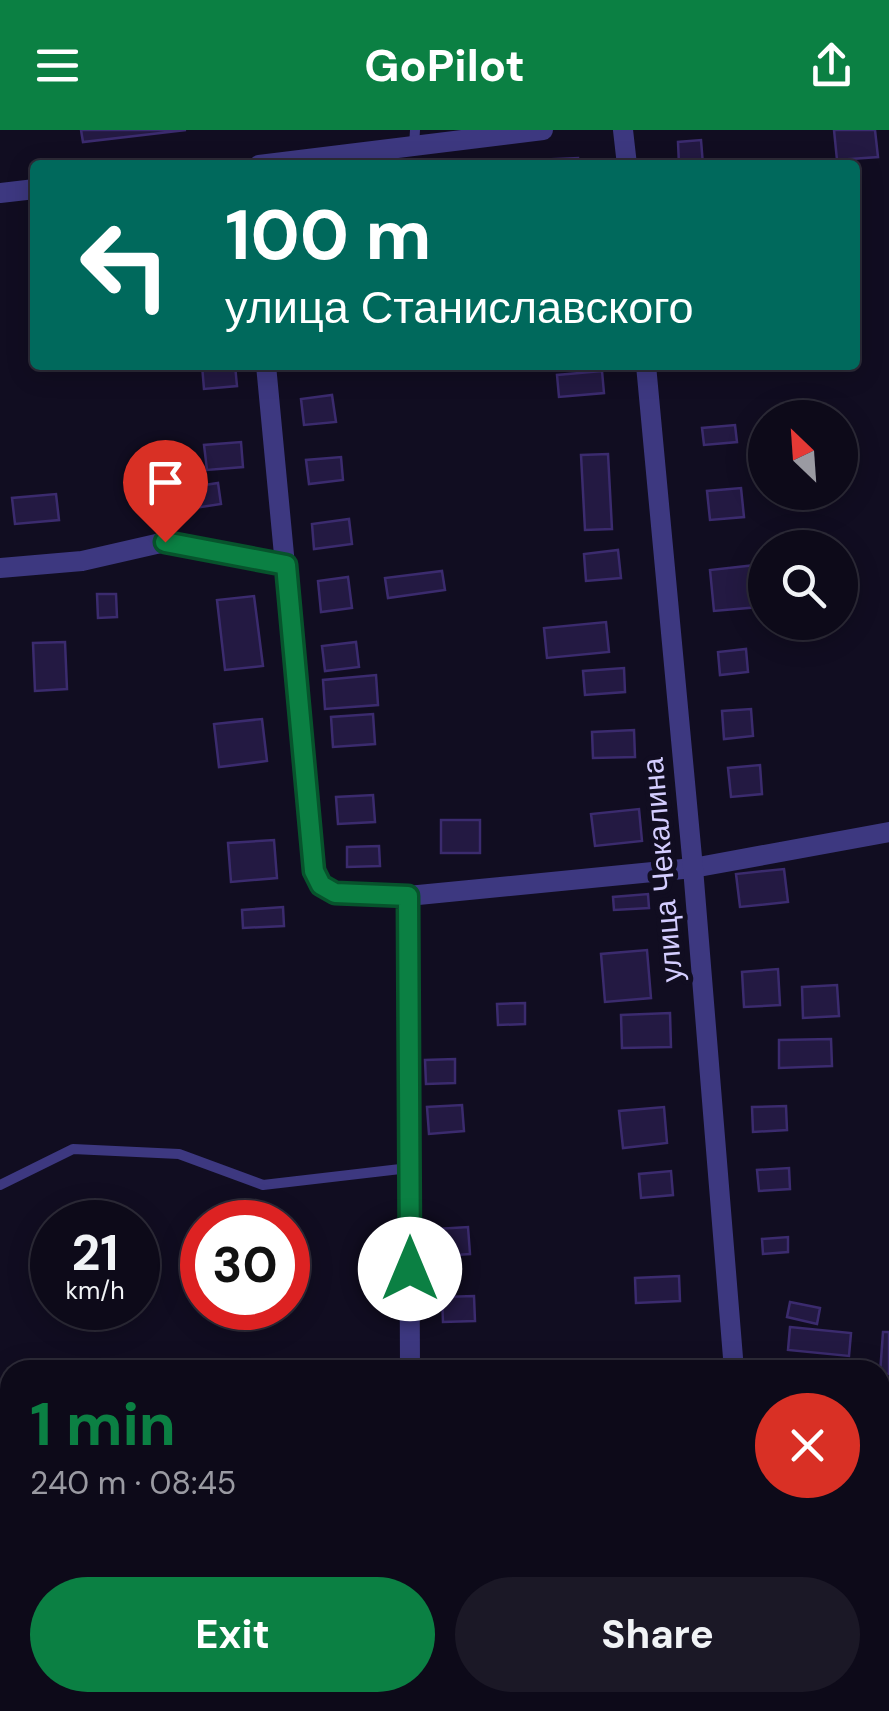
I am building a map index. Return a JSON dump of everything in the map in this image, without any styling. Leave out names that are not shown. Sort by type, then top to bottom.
[{"type":"street","points":[[288,160],[414,138],[544,130]]},
{"type":"street","points":[[624,130],[627,160]]},
{"type":"street","points":[[0,193],[30,190]]},
{"type":"street","points":[[266,370],[314,871],[321,885],[335,893],[408,896],[693,868],[889,832]]},
{"type":"street","name":"улица Чекалина","points":[[646,370],[733,1360]]},
{"type":"street","points":[[0,568],[82,561],[165,542],[286,565]]},
{"type":"street","points":[[408,896],[410,1360]]},
{"type":"lane","points":[[0,1186],[73,1149],[179,1154],[263,1185],[409,1168]]},
{"type":"building","points":[[81,130],[186,130],[83,142]]},
{"type":"building","points":[[834,130],[875,130],[878,157],[837,160]]},
{"type":"building","points":[[701,140],[703,160],[679,160],[678,142]]},
{"type":"building","points":[[202,370],[235,370],[237,386],[204,389]]},
{"type":"building","points":[[602,371],[604,393],[559,397],[557,375]]},
{"type":"building","points":[[332,395],[336,422],[304,425],[301,399]]},
{"type":"building","points":[[735,425],[737,442],[704,445],[702,428]]},
{"type":"building","points":[[241,442],[243,467],[207,470],[204,445]]},
{"type":"building","points":[[608,454],[612,529],[585,530],[581,455]]},
{"type":"building","points":[[341,457],[343,480],[309,484],[306,460]]},
{"type":"building","points":[[218,483],[221,504],[168,512],[165,491]]},
{"type":"building","points":[[741,488],[744,517],[710,520],[707,491]]},
{"type":"building","points":[[56,494],[59,520],[15,524],[12,498]]},
{"type":"building","points":[[349,519],[352,544],[314,549],[312,524]]},
{"type":"building","points":[[618,550],[621,578],[586,581],[584,554]]},
{"type":"building","points":[[748,566],[748,608],[714,611],[710,570]]},
{"type":"building","points":[[442,571],[445,590],[388,598],[385,578]]},
{"type":"building","points":[[348,577],[352,608],[321,612],[318,581]]},
{"type":"building","points":[[97,594],[116,594],[117,617],[98,618]]},
{"type":"building","points":[[254,596],[263,666],[225,670],[217,600]]},
{"type":"building","points":[[606,622],[609,652],[547,658],[544,628]]},
{"type":"building","points":[[65,642],[67,689],[35,691],[33,643]]},
{"type":"building","points":[[356,642],[359,667],[325,671],[322,646]]},
{"type":"building","points":[[746,649],[748,672],[720,675],[718,652]]},
{"type":"building","points":[[624,668],[625,692],[585,695],[583,671]]},
{"type":"building","points":[[376,675],[378,705],[325,709],[323,680]]},
{"type":"building","points":[[751,709],[753,736],[724,739],[722,711]]},
{"type":"building","points":[[373,714],[375,744],[333,747],[331,717]]},
{"type":"building","points":[[262,719],[267,761],[219,767],[214,724]]},
{"type":"building","points":[[634,730],[635,757],[593,758],[592,732]]},
{"type":"building","points":[[760,765],[762,794],[731,797],[728,768]]},
{"type":"building","points":[[373,795],[375,822],[338,824],[336,797]]},
{"type":"building","points":[[639,809],[642,841],[595,846],[591,814]]},
{"type":"building","points":[[441,820],[480,820],[480,853],[441,853]]},
{"type":"building","points":[[274,840],[277,878],[231,882],[228,843]]},
{"type":"building","points":[[379,846],[380,866],[347,867],[347,847]]},
{"type":"building","points":[[784,869],[788,902],[740,907],[736,874]]},
{"type":"building","points":[[648,894],[649,908],[614,910],[613,897]]},
{"type":"building","points":[[283,907],[284,926],[243,928],[242,910]]},
{"type":"building","points":[[647,950],[651,998],[605,1002],[601,954]]},
{"type":"building","points":[[778,969],[780,1005],[744,1007],[742,972]]},
{"type":"building","points":[[837,985],[839,1016],[803,1018],[802,987]]},
{"type":"building","points":[[525,1003],[525,1024],[498,1025],[497,1004]]},
{"type":"building","points":[[670,1013],[671,1047],[622,1048],[621,1015]]},
{"type":"building","points":[[831,1039],[832,1066],[779,1068],[779,1040]]},
{"type":"building","points":[[455,1059],[455,1083],[426,1084],[425,1060]]},
{"type":"building","points":[[462,1105],[464,1131],[429,1134],[427,1107]]},
{"type":"building","points":[[786,1106],[787,1130],[753,1132],[752,1107]]},
{"type":"building","points":[[664,1107],[667,1143],[623,1148],[619,1111]]},
{"type":"building","points":[[789,1168],[790,1189],[759,1191],[757,1170]]},
{"type":"building","points":[[671,1171],[673,1195],[641,1198],[639,1174]]},
{"type":"building","points":[[468,1227],[470,1254],[439,1256],[437,1229]]},
{"type":"building","points":[[788,1237],[788,1252],[763,1254],[762,1239]]},
{"type":"building","points":[[679,1276],[680,1301],[636,1303],[635,1278]]},
{"type":"building","points":[[474,1296],[475,1321],[443,1322],[442,1297]]},
{"type":"building","points":[[790,1302],[820,1308],[817,1324],[787,1317]]},
{"type":"building","points":[[790,1327],[851,1333],[849,1356],[788,1350]]},
{"type":"building","points":[[883,1332],[889,1332],[889,1360],[881,1360]]},
{"type":"route","points":[[165,542],[286,565],[314,871],[321,885],[335,893],[408,896],[410,1269]]}]
